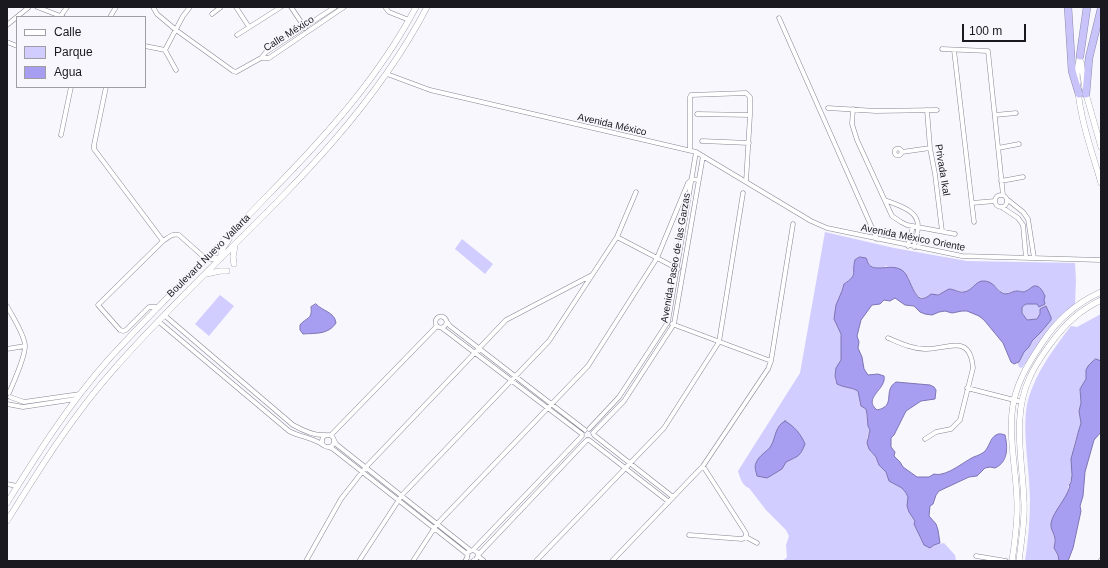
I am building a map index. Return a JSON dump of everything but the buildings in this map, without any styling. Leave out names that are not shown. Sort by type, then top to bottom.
[{"type":"highway","points":[[1068,7],[1072,71],[1082,94]]},
{"type":"highway","points":[[1080,56],[1087,7]]},
{"type":"highway","points":[[1082,94],[1101,9]]},
{"type":"main road","name":"Boulevard Nuevo Vallarta","points":[[7,503],[59,422],[78,396],[108,361],[159,307],[208,259],[304,159],[340,117],[380,66],[416,7]]},
{"type":"main road","name":"Boulevard Nuevo Vallarta","points":[[7,521],[61,437],[82,408],[115,368],[164,315],[333,142],[387,74],[427,7]]},
{"type":"main road","points":[[1080,56],[1077,73],[1082,94],[1101,147]]},
{"type":"main road","points":[[1082,94],[1084,121],[1101,182]]},
{"type":"main road","points":[[208,259],[221,258],[221,251],[236,229]]},
{"type":"main road","points":[[234,264],[233,250],[235,244]]},
{"type":"main road","points":[[208,259],[214,265]]},
{"type":"main road","points":[[205,274],[227,271]]},
{"type":"main road","points":[[1012,561],[1016,532],[1017,502],[1012,433],[1014,401],[1020,381],[1031,359],[1058,321],[1076,305],[1101,292]]},
{"type":"main road","points":[[1019,561],[1024,505],[1019,425],[1022,402],[1030,376],[1060,330],[1080,311],[1101,300]]},
{"type":"main road","points":[[1076,305],[1080,311]]},
{"type":"main road","points":[[108,361],[115,368]]},
{"type":"street","points":[[18,16],[29,7]]},
{"type":"street","points":[[37,7],[59,16]]},
{"type":"street","points":[[62,16],[67,7]]},
{"type":"street","points":[[111,16],[116,7]]},
{"type":"street","points":[[153,7],[157,14],[176,30]]},
{"type":"street","points":[[165,50],[190,7]]},
{"type":"street","points":[[212,14],[221,7]]},
{"type":"street","points":[[236,7],[249,27]]},
{"type":"street","points":[[237,35],[281,7]]},
{"type":"street","points":[[291,7],[308,32]]},
{"type":"street","name":"Calle México","points":[[176,30],[236,72],[261,58],[266,52],[335,7]]},
{"type":"street","name":"Calle México","points":[[261,58],[269,58],[344,7]]},
{"type":"street","points":[[385,7],[389,12],[409,20]]},
{"type":"street","points":[[7,25],[16,18]]},
{"type":"street","points":[[779,18],[878,239]]},
{"type":"street","points":[[146,46],[165,50],[176,70]]},
{"type":"street","points":[[942,50],[988,51],[1003,195],[1023,212],[1028,219],[1034,258]]},
{"type":"street","points":[[954,50],[974,222]]},
{"type":"street","name":"Avenida México","points":[[387,74],[430,90],[696,152],[819,225]]},
{"type":"street","points":[[61,135],[71,88]]},
{"type":"street","points":[[106,88],[94,149],[163,241]]},
{"type":"street","points":[[690,150],[691,95],[746,93],[750,97],[746,182]]},
{"type":"street","points":[[828,108],[876,111],[937,110]]},
{"type":"street","points":[[853,109],[852,124],[854,133],[892,216],[901,222],[913,226],[956,234]]},
{"type":"street","name":"Privada Ikal","points":[[927,110],[930,148],[935,174],[942,231]]},
{"type":"street","points":[[994,115],[1016,113]]},
{"type":"street","points":[[697,114],[750,115]]},
{"type":"street","points":[[702,141],[749,143]]},
{"type":"street","points":[[998,148],[1019,144]]},
{"type":"street","points":[[902,152],[930,148]]},
{"type":"street","name":"Avenida Paseo de las Garzas","points":[[582,435],[619,397],[668,322],[696,152]]},
{"type":"street","name":"Avenida Paseo de las Garzas","points":[[588,440],[592,438],[593,434],[624,401],[674,324],[703,156]]},
{"type":"street","points":[[1001,181],[1023,177]]},
{"type":"street","points":[[413,561],[437,524],[588,366],[657,258],[688,183],[692,179],[698,180]]},
{"type":"street","points":[[359,561],[402,495],[549,341],[617,237],[636,192]]},
{"type":"street","points":[[536,561],[664,428],[719,342],[744,193]]},
{"type":"street","points":[[683,194],[689,196]]},
{"type":"street","points":[[995,201],[999,195],[1003,195]]},
{"type":"street","points":[[885,200],[910,211],[916,219],[918,227],[914,247]]},
{"type":"street","points":[[1002,208],[1006,206],[1008,200]]},
{"type":"street","points":[[972,203],[995,201]]},
{"type":"street","points":[[995,201],[996,205],[1018,218],[1023,225],[1026,258]]},
{"type":"street","points":[[612,561],[704,466],[768,369],[771,361],[794,224]]},
{"type":"street","name":"Avenida México Oriente","points":[[819,225],[908,246],[962,256],[1101,260]]},
{"type":"street","points":[[908,246],[913,226]]},
{"type":"street","points":[[159,307],[149,307],[126,330],[123,331],[120,330],[98,305],[163,241],[172,235],[179,235],[208,259]]},
{"type":"street","points":[[617,237],[682,271]]},
{"type":"street","points":[[306,561],[341,499],[366,467],[506,320],[592,275]]},
{"type":"street","points":[[7,306],[9,314],[24,340],[25,346],[7,404],[24,404],[78,396]]},
{"type":"street","points":[[164,315],[292,425],[321,435],[331,435],[437,326],[436,321],[439,317],[444,317],[450,326],[512,380],[593,434],[673,497]]},
{"type":"street","points":[[158,322],[289,431],[297,436],[318,441],[323,445],[333,448],[434,528],[466,558],[474,561],[478,555],[588,440]]},
{"type":"street","points":[[442,328],[445,327],[447,322]]},
{"type":"street","points":[[668,322],[771,361]]},
{"type":"street","points":[[437,326],[477,350],[515,376],[588,440],[669,502]]},
{"type":"street","points":[[174,334],[178,328]]},
{"type":"street","points":[[888,338],[911,347],[925,349],[954,344],[960,345],[969,354],[972,360],[973,368],[962,414],[957,424],[951,429],[936,432],[924,438]]},
{"type":"street","points":[[189,347],[193,341]]},
{"type":"street","points":[[7,350],[25,346]]},
{"type":"street","points":[[240,390],[244,384]]},
{"type":"street","points":[[967,388],[1022,402]]},
{"type":"street","points":[[9,394],[24,404]]},
{"type":"street","points":[[289,431],[292,425]]},
{"type":"street","points":[[323,445],[322,439],[325,435]]},
{"type":"street","points":[[331,435],[336,444],[437,524],[472,550],[477,552],[484,561]]},
{"type":"street","points":[[466,558],[582,435]]},
{"type":"street","points":[[329,447],[332,446],[334,440]]},
{"type":"street","points":[[704,466],[746,532],[746,537]]},
{"type":"street","points":[[7,484],[17,486]]},
{"type":"street","points":[[689,535],[742,539],[746,537]]},
{"type":"street","points":[[746,537],[757,544]]},
{"type":"street","points":[[976,556],[1006,561]]},
{"type":"green space","points":[[825,232],[894,248],[967,261],[1075,263],[1075,304],[1056,320],[1022,368],[1019,367],[1018,364],[1024,352],[1041,332],[1051,317],[1046,306],[1037,318],[1032,320],[1027,320],[1022,313],[1022,307],[1026,304],[1037,304],[1039,307],[1034,286],[1024,292],[1017,291],[1006,294],[1002,293],[997,287],[974,287],[964,292],[948,290],[928,298],[924,298],[915,294],[908,277],[886,266],[876,268],[868,263],[844,284],[835,320],[840,332],[841,358],[835,373],[835,380],[837,384],[858,391],[862,407],[866,409],[867,412],[870,430],[867,438],[869,449],[876,457],[879,465],[886,472],[889,481],[902,488],[906,493],[908,497],[909,512],[915,521],[915,526],[921,540],[932,547],[934,545],[944,543],[955,555],[956,561],[783,561],[787,557],[786,545],[789,536],[786,530],[766,510],[749,488],[743,483],[738,471],[800,373]]},
{"type":"green space","points":[[462,239],[493,264],[485,274],[455,249]]},
{"type":"green space","points":[[220,295],[234,306],[209,336],[195,324]]},
{"type":"green space","points":[[1101,314],[1101,361],[1093,361],[1088,366],[1086,379],[1080,389],[1081,403],[1079,411],[1081,423],[1074,445],[1071,484],[1069,484],[1067,496],[1056,512],[1051,527],[1055,540],[1055,551],[1058,555],[1059,561],[1025,561],[1029,531],[1030,488],[1025,423],[1031,390],[1052,352],[1071,326],[1077,327]]},
{"type":"water","points":[[860,257],[866,258],[868,263],[874,268],[894,268],[903,271],[917,296],[921,298],[925,298],[931,294],[938,295],[949,289],[964,292],[982,281],[990,282],[1005,294],[1016,291],[1024,292],[1033,286],[1036,286],[1041,289],[1045,296],[1045,304],[1039,307],[1037,304],[1026,304],[1022,307],[1022,313],[1027,320],[1037,319],[1040,314],[1040,309],[1046,306],[1051,317],[1051,320],[1032,341],[1019,362],[1014,364],[1011,362],[1003,343],[984,320],[967,311],[952,313],[945,311],[932,315],[925,314],[920,312],[914,306],[905,305],[895,298],[890,301],[884,300],[880,304],[872,305],[861,320],[857,336],[859,342],[858,348],[862,357],[864,369],[868,375],[878,374],[884,376],[884,381],[873,397],[872,401],[873,406],[877,410],[886,405],[890,390],[896,382],[930,385],[936,390],[935,399],[921,401],[906,411],[891,438],[891,447],[895,452],[894,456],[903,467],[917,477],[929,477],[934,474],[943,474],[953,470],[984,452],[994,436],[999,434],[1005,435],[1007,450],[1005,458],[999,465],[995,468],[985,468],[977,476],[969,477],[939,491],[936,495],[933,504],[930,506],[929,516],[936,524],[940,543],[930,548],[924,545],[914,524],[915,521],[907,506],[908,497],[906,493],[902,488],[889,481],[886,472],[879,465],[876,457],[869,449],[867,443],[870,430],[868,426],[867,414],[866,409],[861,406],[858,391],[837,384],[835,376],[836,368],[841,360],[841,334],[834,319],[836,305],[844,284],[849,281],[854,274],[855,260]]},
{"type":"water","points":[[316,304],[331,314],[336,323],[329,330],[303,334],[300,330],[300,325],[310,316],[311,307]]},
{"type":"water","points":[[1096,359],[1101,361],[1101,432],[1094,440],[1085,472],[1083,496],[1080,506],[1081,511],[1073,548],[1068,561],[1059,561],[1058,555],[1054,548],[1055,539],[1051,528],[1051,523],[1066,496],[1071,483],[1071,459],[1081,423],[1079,411],[1081,403],[1080,389],[1086,379],[1086,370],[1088,366]]},
{"type":"water","points":[[785,421],[797,431],[803,440],[805,444],[802,451],[798,456],[786,462],[782,469],[767,478],[757,476],[755,466],[757,460],[771,446],[777,429]]}]
